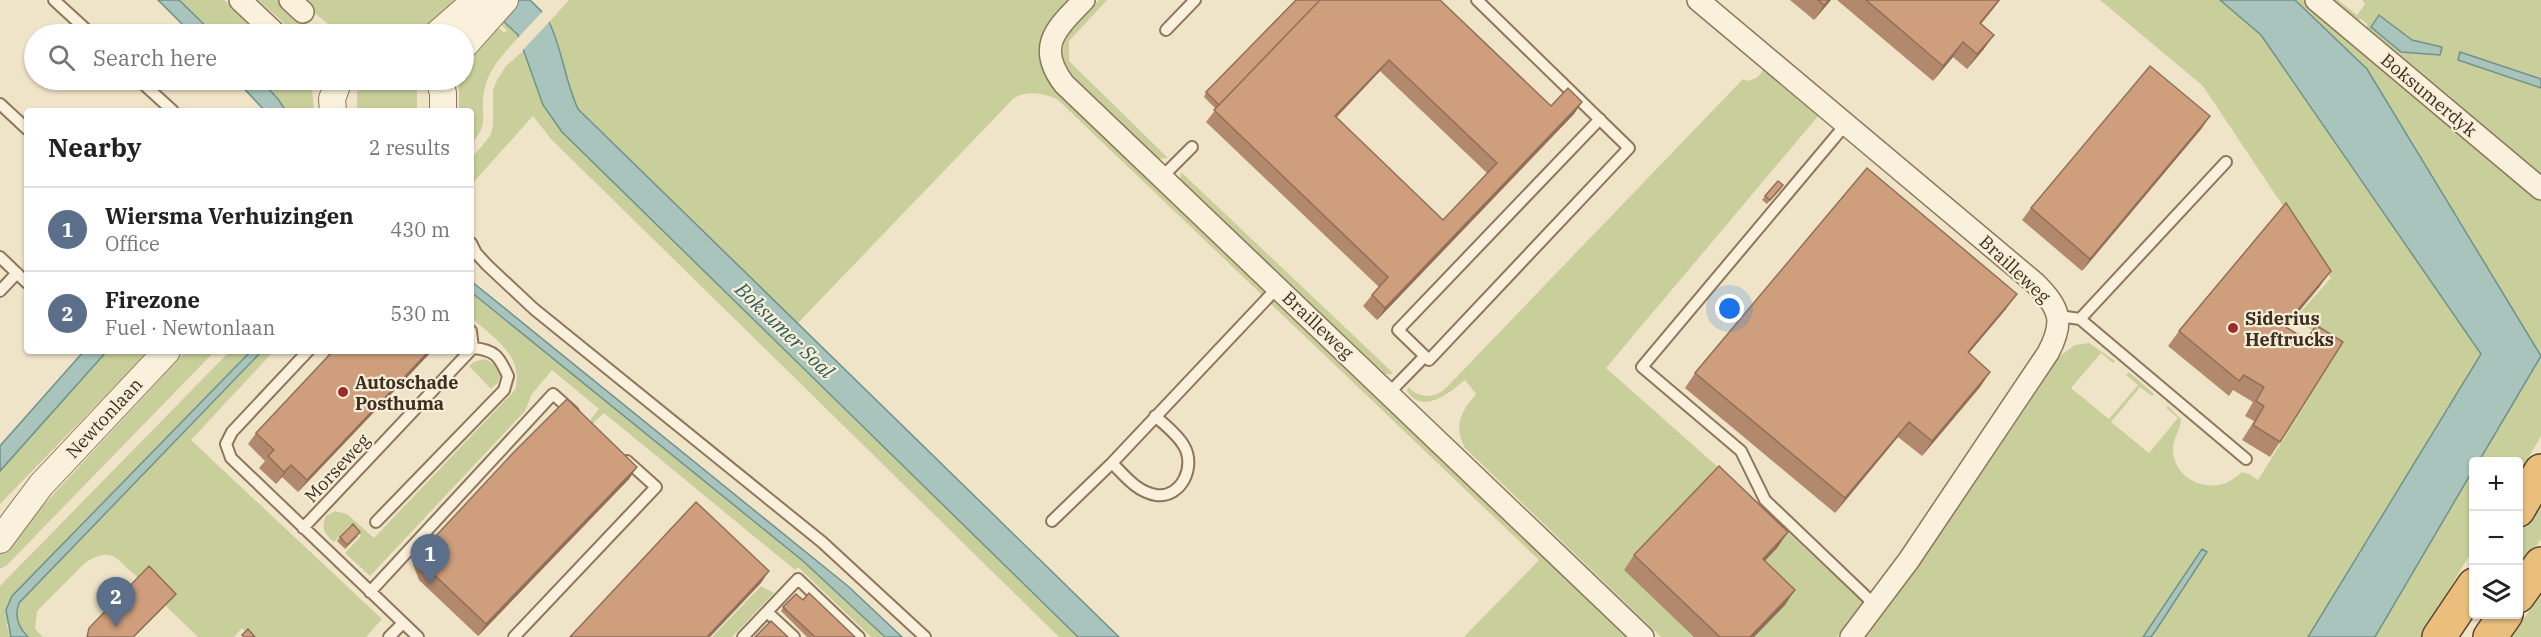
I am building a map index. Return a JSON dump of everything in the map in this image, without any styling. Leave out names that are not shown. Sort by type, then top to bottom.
[{"type":"highway","points":[[2523,502],[2541,471]]},
{"type":"highway","points":[[2523,589],[2541,564]]},
{"type":"highway","points":[[2439,637],[2469,592]]},
{"type":"highway","points":[[2490,637],[2503,619]]},
{"type":"street","points":[[240,0],[265,24]]},
{"type":"street","name":"Brailleweg","points":[[1084,0],[1053,35],[1050,44],[1051,64],[1064,84],[1643,637]]},
{"type":"street","name":"Brailleweg","points":[[1698,0],[2036,283],[2052,300],[2059,316],[2057,337],[2048,353],[1912,555],[1851,637]]},
{"type":"street","name":"Boksumerdyk","points":[[2316,0],[2541,189]]},
{"type":"street","points":[[454,24],[486,5]]},
{"type":"street","points":[[474,27],[486,5]]},
{"type":"street","points":[[442,90],[443,108]]},
{"type":"street","name":"Newtonlaan","points":[[0,540],[41,484],[164,354]]},
{"type":"street","name":"Newtonlaan","points":[[0,516],[41,484]]},
{"type":"lane","points":[[54,0],[80,24]]},
{"type":"lane","points":[[1166,30],[1195,0]]},
{"type":"lane","points":[[1477,0],[1600,119],[1629,148],[1429,360],[1398,330],[1600,119]]},
{"type":"lane","points":[[150,90],[170,108]]},
{"type":"lane","points":[[0,104],[24,126]]},
{"type":"lane","points":[[1846,124],[1642,367],[1741,451],[1765,500],[1875,605]]},
{"type":"lane","points":[[1162,177],[1192,147]]},
{"type":"lane","points":[[2080,319],[2226,162]]},
{"type":"lane","points":[[474,249],[487,265],[534,309],[822,542],[925,637]]},
{"type":"lane","points":[[0,257],[24,280]]},
{"type":"lane","points":[[0,291],[17,273]]},
{"type":"lane","points":[[1052,522],[1112,463],[1278,287]]},
{"type":"lane","points":[[2059,316],[2080,319],[2246,459]]},
{"type":"lane","points":[[376,522],[504,390],[508,376],[500,358],[488,349],[474,349]]},
{"type":"lane","name":"Morseweg","points":[[305,354],[232,432],[226,444],[231,458],[418,637]]},
{"type":"lane","name":"Morseweg","points":[[303,528],[466,354]]},
{"type":"lane","points":[[1389,393],[1425,356]]},
{"type":"lane","points":[[370,592],[553,394],[579,417]]},
{"type":"lane","points":[[1112,463],[1143,491],[1155,495],[1167,495],[1179,487],[1188,468],[1189,456],[1184,445],[1155,416]]},
{"type":"lane","points":[[514,637],[656,487],[621,456]]},
{"type":"lane","points":[[743,637],[798,579],[860,637]]},
{"type":"lane","points":[[767,612],[794,637]]},
{"type":"lane","points":[[389,637],[403,623]]},
{"type":"green space","points":[[179,0],[224,0],[249,24],[204,24]]},
{"type":"green space","points":[[258,0],[279,0],[304,24],[285,24]]},
{"type":"green space","points":[[299,0],[465,0],[435,24],[328,24]]},
{"type":"green space","points":[[569,0],[1068,0],[1052,19],[1042,38],[1040,58],[1049,82],[1266,291],[1262,295],[1057,99],[1029,93],[1013,99],[797,324],[578,109],[570,92],[549,22]]},
{"type":"green space","points":[[1099,0],[1107,0],[1069,41],[1069,61],[1168,158],[1159,159],[1067,70],[1063,59],[1063,49],[1070,31]]},
{"type":"green space","points":[[2100,0],[2220,0],[2261,34],[2481,355],[2308,637],[2151,637],[2207,552],[2202,549],[2143,637],[1864,637],[1918,566],[2061,355],[2075,345],[2089,343],[2115,361],[2113,363],[2101,353],[2071,388],[2109,419],[2138,385],[2126,375],[2129,372],[2154,394],[2152,396],[2140,387],[2111,422],[2149,453],[2178,418],[2166,408],[2168,406],[2181,419],[2173,447],[2178,468],[2191,480],[2208,485],[2226,483],[2242,472],[2258,480],[2340,348],[2294,319],[2331,278],[2203,86]]},
{"type":"green space","points":[[2295,0],[2303,0],[2541,200],[2541,356],[2303,7]]},
{"type":"green space","points":[[2329,0],[2338,0],[2357,15],[2365,4],[2362,0],[2541,0],[2541,79],[2460,53],[2458,60],[2541,88],[2541,178],[2367,32],[2367,24],[2361,19],[2355,21]],"holes":[[[2379,15],[2412,40],[2441,47],[2411,53],[2396,46],[2371,27]]]},
{"type":"green space","points":[[504,21],[519,37],[490,73],[483,96],[483,123],[474,140],[474,108],[459,108],[459,90],[474,90],[474,48],[495,24],[504,33],[507,30],[501,25]]},
{"type":"green space","points":[[524,50],[543,105],[562,132],[1078,637],[1059,637],[551,139],[533,116],[474,182],[474,155],[490,136],[493,127],[493,90],[506,66]]},
{"type":"green space","points":[[1764,69],[1819,115],[1606,368],[1728,476],[1863,603],[1837,637],[1661,637],[1465,448],[1461,440],[1460,420],[1476,394],[1465,380],[1444,395],[1428,402],[1421,402],[1413,398],[1407,391],[1408,387],[1421,395],[1431,396],[1445,389],[1743,79],[1749,81],[1758,77]]},
{"type":"green space","points":[[269,90],[312,90],[314,108],[284,108]]},
{"type":"green space","points":[[358,90],[416,90],[417,108],[357,108]]},
{"type":"green space","points":[[1181,172],[1392,374],[1385,374],[1180,180]]},
{"type":"green space","points":[[474,294],[803,561],[885,637],[871,637],[798,567],[795,570],[604,413],[591,423],[591,419],[599,409],[552,370],[532,394],[525,411],[370,576],[345,553],[361,536],[350,525],[334,542],[324,530],[323,524],[326,516],[335,511],[347,514],[374,538],[515,390],[517,378],[515,367],[511,357],[497,340],[474,320]]},
{"type":"green space","points":[[1275,300],[1627,637],[1464,637],[1539,560],[1271,304]]},
{"type":"green space","points":[[104,354],[146,354],[0,504],[0,471]]},
{"type":"green space","points":[[183,354],[212,354],[7,565],[0,569],[0,552]]},
{"type":"green space","points":[[227,354],[248,354],[12,596],[7,626],[11,637],[0,637],[0,586]]},
{"type":"green space","points":[[259,354],[271,354],[191,440],[382,619],[366,637],[251,637],[242,628],[234,637],[198,637],[166,606],[173,598],[140,579],[110,555],[95,557],[85,563],[37,611],[35,629],[43,637],[28,637],[22,629],[18,621],[19,603]]},
{"type":"green space","points":[[2541,356],[2541,436],[2523,467],[2523,457],[2481,457]]},
{"type":"green space","points":[[484,359],[491,362],[501,372],[498,382],[491,389],[469,366]]},
{"type":"green space","points":[[2469,477],[2469,556],[2421,637],[2375,637]]},
{"type":"green space","points":[[2541,497],[2541,539],[2523,566],[2523,565],[2523,528]]},
{"type":"green space","points":[[761,586],[774,593],[732,637],[712,637]]},
{"type":"green space","points":[[2541,593],[2541,637],[2512,637]]},
{"type":"water","points":[[158,0],[179,0],[204,24],[182,24]]},
{"type":"water","name":"Boksumer Soal","points":[[481,0],[530,0],[541,10],[553,32],[578,109],[1119,637],[1078,637],[562,132],[543,105],[518,35]]},
{"type":"water","points":[[2220,0],[2295,0],[2367,69],[2541,356],[2481,457],[2469,457],[2469,477],[2375,637],[2308,637],[2481,354],[2261,35]]},
{"type":"water","points":[[2379,15],[2412,40],[2442,47],[2440,55],[2401,52],[2371,27]]},
{"type":"water","points":[[2460,52],[2541,79],[2541,88],[2458,60]]},
{"type":"water","points":[[245,90],[269,90],[284,108],[262,108]]},
{"type":"water","points":[[474,283],[849,587],[902,637],[885,637],[803,561],[474,294]]},
{"type":"water","points":[[81,354],[104,354],[0,471],[0,446]]},
{"type":"water","points":[[248,354],[259,354],[19,603],[18,621],[28,637],[11,637],[6,610],[12,596]]},
{"type":"water","points":[[2202,549],[2207,552],[2156,630],[2151,637],[2143,637]]},
{"type":"pier","points":[[544,10],[551,20],[521,52],[516,40]]},
{"type":"building","points":[[1296,0],[1320,0],[1219,105],[1206,92]]},
{"type":"building","points":[[1320,0],[1440,0],[1551,106],[1568,88],[1582,102],[1385,308],[1372,295],[1388,277],[1214,110]],"holes":[[[1389,60],[1497,163],[1443,220],[1335,116]]]},
{"type":"building","points":[[1818,0],[1829,0],[1824,5]]},
{"type":"building","points":[[1866,0],[1999,0],[1980,23],[1994,35],[1977,54],[1963,42],[1943,66]]},
{"type":"building","points":[[2150,66],[2210,116],[2090,259],[2031,208]]},
{"type":"building","points":[[1867,168],[2017,294],[1968,352],[1990,372],[1932,441],[1909,422],[1845,498],[1695,373]]},
{"type":"building","points":[[1778,181],[1783,185],[1770,200],[1765,196]]},
{"type":"building","points":[[2286,203],[2331,271],[2284,326],[2307,340],[2316,325],[2343,342],[2280,442],[2253,425],[2264,406],[2256,401],[2264,387],[2244,375],[2239,381],[2179,331]]},
{"type":"building","points":[[330,354],[426,354],[307,480],[291,465],[284,472],[268,456],[274,450],[256,433]]},
{"type":"building","points":[[567,399],[637,467],[486,624],[427,568],[421,552]]},
{"type":"building","points":[[1719,466],[1788,532],[1763,559],[1795,590],[1750,637],[1720,637],[1634,555]]},
{"type":"building","points":[[696,502],[769,571],[707,637],[570,637]]},
{"type":"building","points":[[353,524],[360,532],[347,545],[340,537]]},
{"type":"building","points":[[149,566],[176,594],[133,637],[87,637],[89,628]]},
{"type":"building","points":[[809,593],[855,637],[815,637],[783,607],[796,594],[803,600]]},
{"type":"building","points":[[771,621],[788,637],[755,637]]},
{"type":"building","points":[[248,629],[255,637],[242,635]]},
{"type":"place","name":"Siderius Heftrucks","points":[[2233,328]]},
{"type":"place","name":"Autoschade Posthuma","points":[[343,392]]},
{"type":"place","name":"Wiersma Verhuizingen","points":[[430,584]]},
{"type":"place","name":"Firezone","points":[[116,627]]}]
